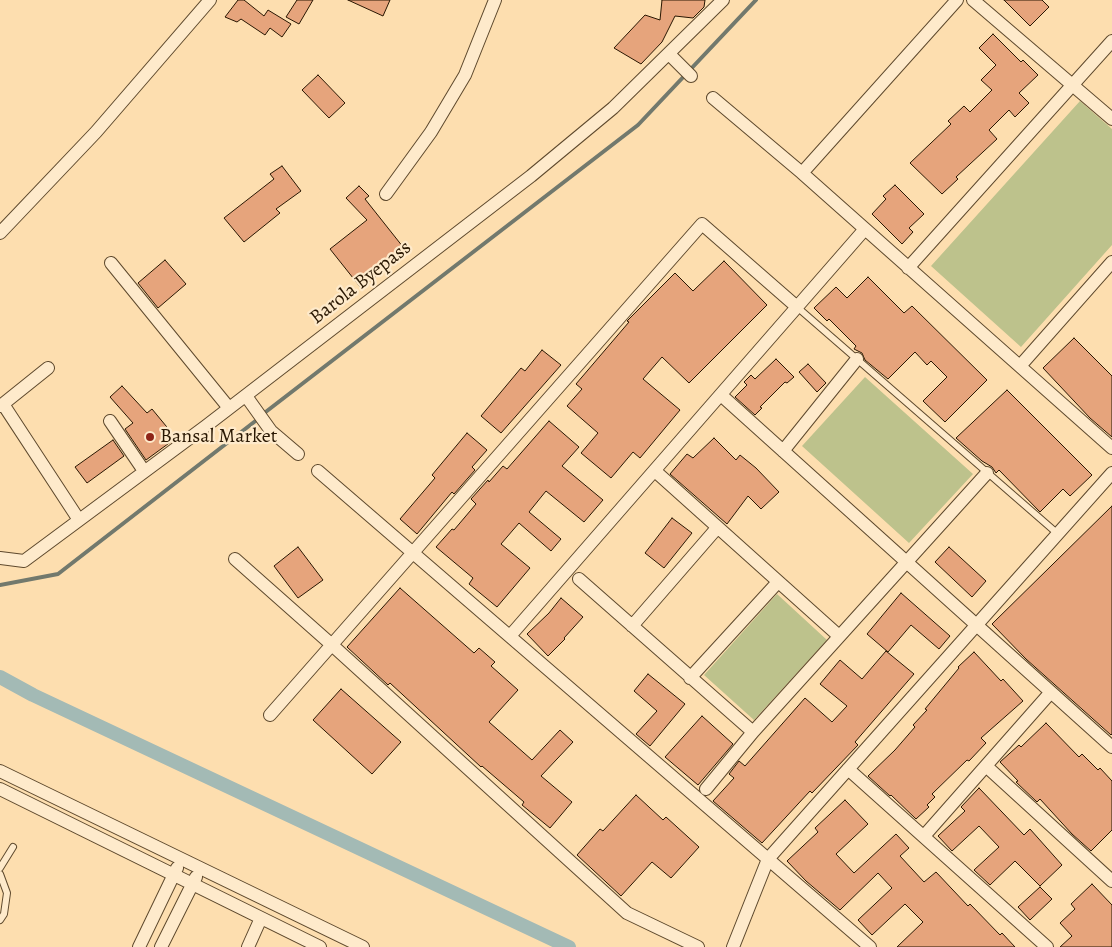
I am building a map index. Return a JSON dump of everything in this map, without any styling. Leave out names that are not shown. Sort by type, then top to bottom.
[{"type":"street","points":[[0,233],[96,132],[210,0]]},
{"type":"street","points":[[386,194],[431,132],[465,75],[495,0]]},
{"type":"street","name":"Barola Byepass","points":[[0,558],[24,561],[229,408],[249,400],[531,176],[613,108],[723,0]]},
{"type":"street","points":[[802,173],[957,0]]},
{"type":"street","points":[[973,0],[1112,119]]},
{"type":"street","points":[[908,268],[1112,41]]},
{"type":"street","points":[[668,54],[691,76]]},
{"type":"street","points":[[714,98],[866,229],[1112,448]]},
{"type":"street","points":[[270,715],[702,224],[797,307]]},
{"type":"street","points":[[510,636],[866,229]]},
{"type":"street","points":[[1020,366],[1112,262]]},
{"type":"street","points":[[111,263],[229,408]]},
{"type":"street","points":[[783,450],[857,359]]},
{"type":"street","points":[[48,368],[1,405],[79,520]]},
{"type":"street","points":[[721,395],[1112,747]]},
{"type":"street","points":[[249,400],[271,431],[298,454]]},
{"type":"street","points":[[110,422],[144,471]]},
{"type":"street","points":[[318,471],[870,947]]},
{"type":"street","points":[[654,471],[839,636]]},
{"type":"street","points":[[706,789],[752,732],[987,473]]},
{"type":"street","points":[[733,947],[768,859],[1112,473]]},
{"type":"street","points":[[632,626],[717,528]]},
{"type":"street","points":[[235,559],[332,644],[627,913],[698,947]]},
{"type":"street","points":[[579,579],[752,732]]},
{"type":"street","points":[[690,678],[778,582]]},
{"type":"street","points":[[924,836],[1051,692]]},
{"type":"street","points":[[986,766],[1112,881]]},
{"type":"street","points":[[848,769],[1046,947]]},
{"type":"street","points":[[0,771],[363,947]]},
{"type":"street","points":[[0,789],[320,947]]},
{"type":"street","points":[[139,947],[182,859]]},
{"type":"street","points":[[161,947],[200,868]]},
{"type":"street","points":[[248,947],[262,918]]},
{"type":"lane","points":[[797,307],[1058,534]]},
{"type":"lane","points":[[0,868],[13,847]]},
{"type":"lane","points":[[0,874],[7,893],[4,914],[0,920]]},
{"type":"green space","points":[[1080,101],[1112,129],[1112,245],[1021,347],[931,266]]},
{"type":"green space","points":[[865,377],[973,474],[909,543],[802,446]]},
{"type":"green space","points":[[777,594],[827,640],[754,720],[704,675]]},
{"type":"building","points":[[238,0],[244,0],[264,16],[268,10],[291,24],[282,37],[270,28],[265,35],[241,19],[237,22],[225,17]]},
{"type":"building","points":[[297,0],[313,0],[299,24],[286,17]]},
{"type":"building","points":[[348,0],[390,0],[383,16]]},
{"type":"building","points":[[662,0],[705,0],[704,7],[693,18],[675,16],[662,42],[641,64],[614,48],[645,15],[660,20]]},
{"type":"building","points":[[1004,0],[1042,0],[1049,7],[1030,26]]},
{"type":"building","points":[[993,34],[1021,62],[1023,60],[1038,75],[1019,93],[1029,103],[1015,117],[1009,110],[989,130],[997,139],[956,177],[958,179],[942,194],[910,163],[951,124],[948,121],[964,106],[970,112],[992,90],[981,80],[996,65],[979,48]]},
{"type":"building","points":[[318,75],[345,103],[329,118],[302,90]]},
{"type":"building","points":[[282,166],[301,191],[276,209],[280,213],[244,242],[224,218],[274,179],[270,174]]},
{"type":"building","points":[[895,185],[924,214],[909,228],[913,232],[902,244],[872,214],[886,199],[883,196]]},
{"type":"building","points":[[359,186],[369,196],[365,199],[407,252],[361,288],[330,249],[367,220],[346,198]]},
{"type":"building","points":[[165,260],[186,284],[158,308],[138,283]]},
{"type":"building","points":[[724,261],[767,305],[689,383],[662,357],[643,379],[680,410],[640,458],[633,452],[611,478],[581,453],[598,433],[567,406],[582,389],[576,384],[629,322],[627,321],[675,273],[693,291]]},
{"type":"building","points":[[868,277],[904,313],[912,306],[987,380],[945,422],[923,401],[947,377],[931,361],[927,365],[915,352],[888,379],[865,360],[862,353],[854,349],[856,346],[829,319],[827,321],[814,308],[836,287],[847,298]]},
{"type":"building","points":[[1074,338],[1112,376],[1112,437],[1090,418],[1043,368]]},
{"type":"building","points":[[542,350],[561,365],[501,433],[481,416],[521,368],[525,371]]},
{"type":"building","points":[[776,359],[794,377],[787,383],[785,382],[760,407],[762,408],[755,415],[735,397],[747,385],[744,382],[751,375],[755,379]]},
{"type":"building","points":[[808,364],[826,383],[817,392],[799,372]]},
{"type":"building","name":"Bansal Market","points":[[122,386],[147,413],[152,409],[176,438],[146,460],[125,429],[133,423],[110,397]]},
{"type":"building","points":[[1007,390],[1092,475],[1070,496],[1063,489],[1040,512],[999,470],[996,473],[992,467],[982,461],[956,438]]},
{"type":"building","points":[[549,421],[579,447],[562,466],[603,500],[584,522],[546,491],[529,512],[561,539],[551,551],[519,523],[501,544],[530,568],[497,607],[469,584],[473,578],[436,547],[452,529],[454,530],[476,504],[471,499],[488,480],[489,482],[503,466],[507,469]]},
{"type":"building","points":[[467,433],[487,450],[472,467],[475,470],[454,494],[452,492],[417,534],[400,519],[435,478],[432,475]]},
{"type":"building","points":[[714,438],[736,460],[740,455],[756,468],[779,492],[761,509],[748,496],[727,524],[670,474],[687,454],[693,458]]},
{"type":"building","points":[[113,440],[124,456],[87,483],[75,467]]},
{"type":"building","points":[[1112,506],[1111,735],[1026,659],[992,624]]},
{"type":"building","points":[[672,518],[692,533],[664,568],[645,553]]},
{"type":"building","points":[[298,547],[323,580],[298,598],[274,566]]},
{"type":"building","points":[[949,547],[986,581],[972,597],[935,562]]},
{"type":"building","points":[[400,588],[474,653],[479,648],[495,662],[491,666],[518,690],[489,722],[532,760],[560,730],[573,742],[541,776],[572,802],[550,828],[522,805],[524,802],[481,767],[390,683],[388,685],[347,647]]},
{"type":"building","points":[[901,593],[950,636],[939,649],[911,625],[888,652],[867,634]]},
{"type":"building","points":[[561,598],[583,617],[548,656],[527,634],[549,613]]},
{"type":"building","points":[[886,651],[914,674],[855,742],[858,745],[812,793],[810,791],[762,843],[713,801],[734,778],[729,774],[739,761],[745,766],[805,698],[832,722],[847,706],[820,684],[840,660],[862,679]]},
{"type":"building","points":[[974,652],[1023,701],[981,738],[986,743],[932,794],[935,797],[927,805],[929,807],[916,819],[868,776],[915,727],[913,725],[927,710],[925,709],[958,667]]},
{"type":"building","points":[[648,674],[685,704],[650,746],[636,734],[657,711],[634,691]]},
{"type":"building","points":[[341,689],[401,742],[372,774],[313,720]]},
{"type":"building","points":[[702,716],[733,744],[698,785],[665,757]]},
{"type":"building","points":[[1046,723],[1079,757],[1082,754],[1098,770],[1100,768],[1112,781],[1112,830],[1091,851],[1072,834],[1040,799],[1037,802],[1016,782],[1018,781],[1000,762],[1019,745],[1021,747]]},
{"type":"building","points":[[979,788],[1024,835],[1030,829],[1062,865],[1040,886],[1015,861],[990,885],[974,870],[999,847],[979,826],[952,851],[938,836],[965,811],[961,807]]},
{"type":"building","points":[[636,795],[663,820],[666,817],[699,847],[671,878],[652,862],[621,896],[577,855],[600,829],[603,831]]},
{"type":"building","points":[[845,800],[868,824],[836,854],[854,873],[896,834],[909,848],[900,856],[924,882],[936,872],[968,906],[970,904],[1000,935],[1002,933],[1015,947],[897,947],[923,922],[905,904],[872,935],[858,920],[892,888],[878,873],[840,910],[806,881],[787,861],[818,832],[815,828]]},
{"type":"building","points":[[1092,884],[1112,905],[1112,947],[1060,947],[1072,936],[1060,923],[1075,909],[1071,904]]},
{"type":"building","points":[[1040,887],[1052,899],[1030,920],[1018,907]]},
{"type":"waterway","points":[[263,414],[638,125],[756,0]]},
{"type":"waterway","points":[[0,585],[58,574],[258,419]]},
{"type":"waterway","points":[[0,677],[33,695],[569,947]]},
{"type":"place","name":"Bansal Market","points":[[150,437]]}]
